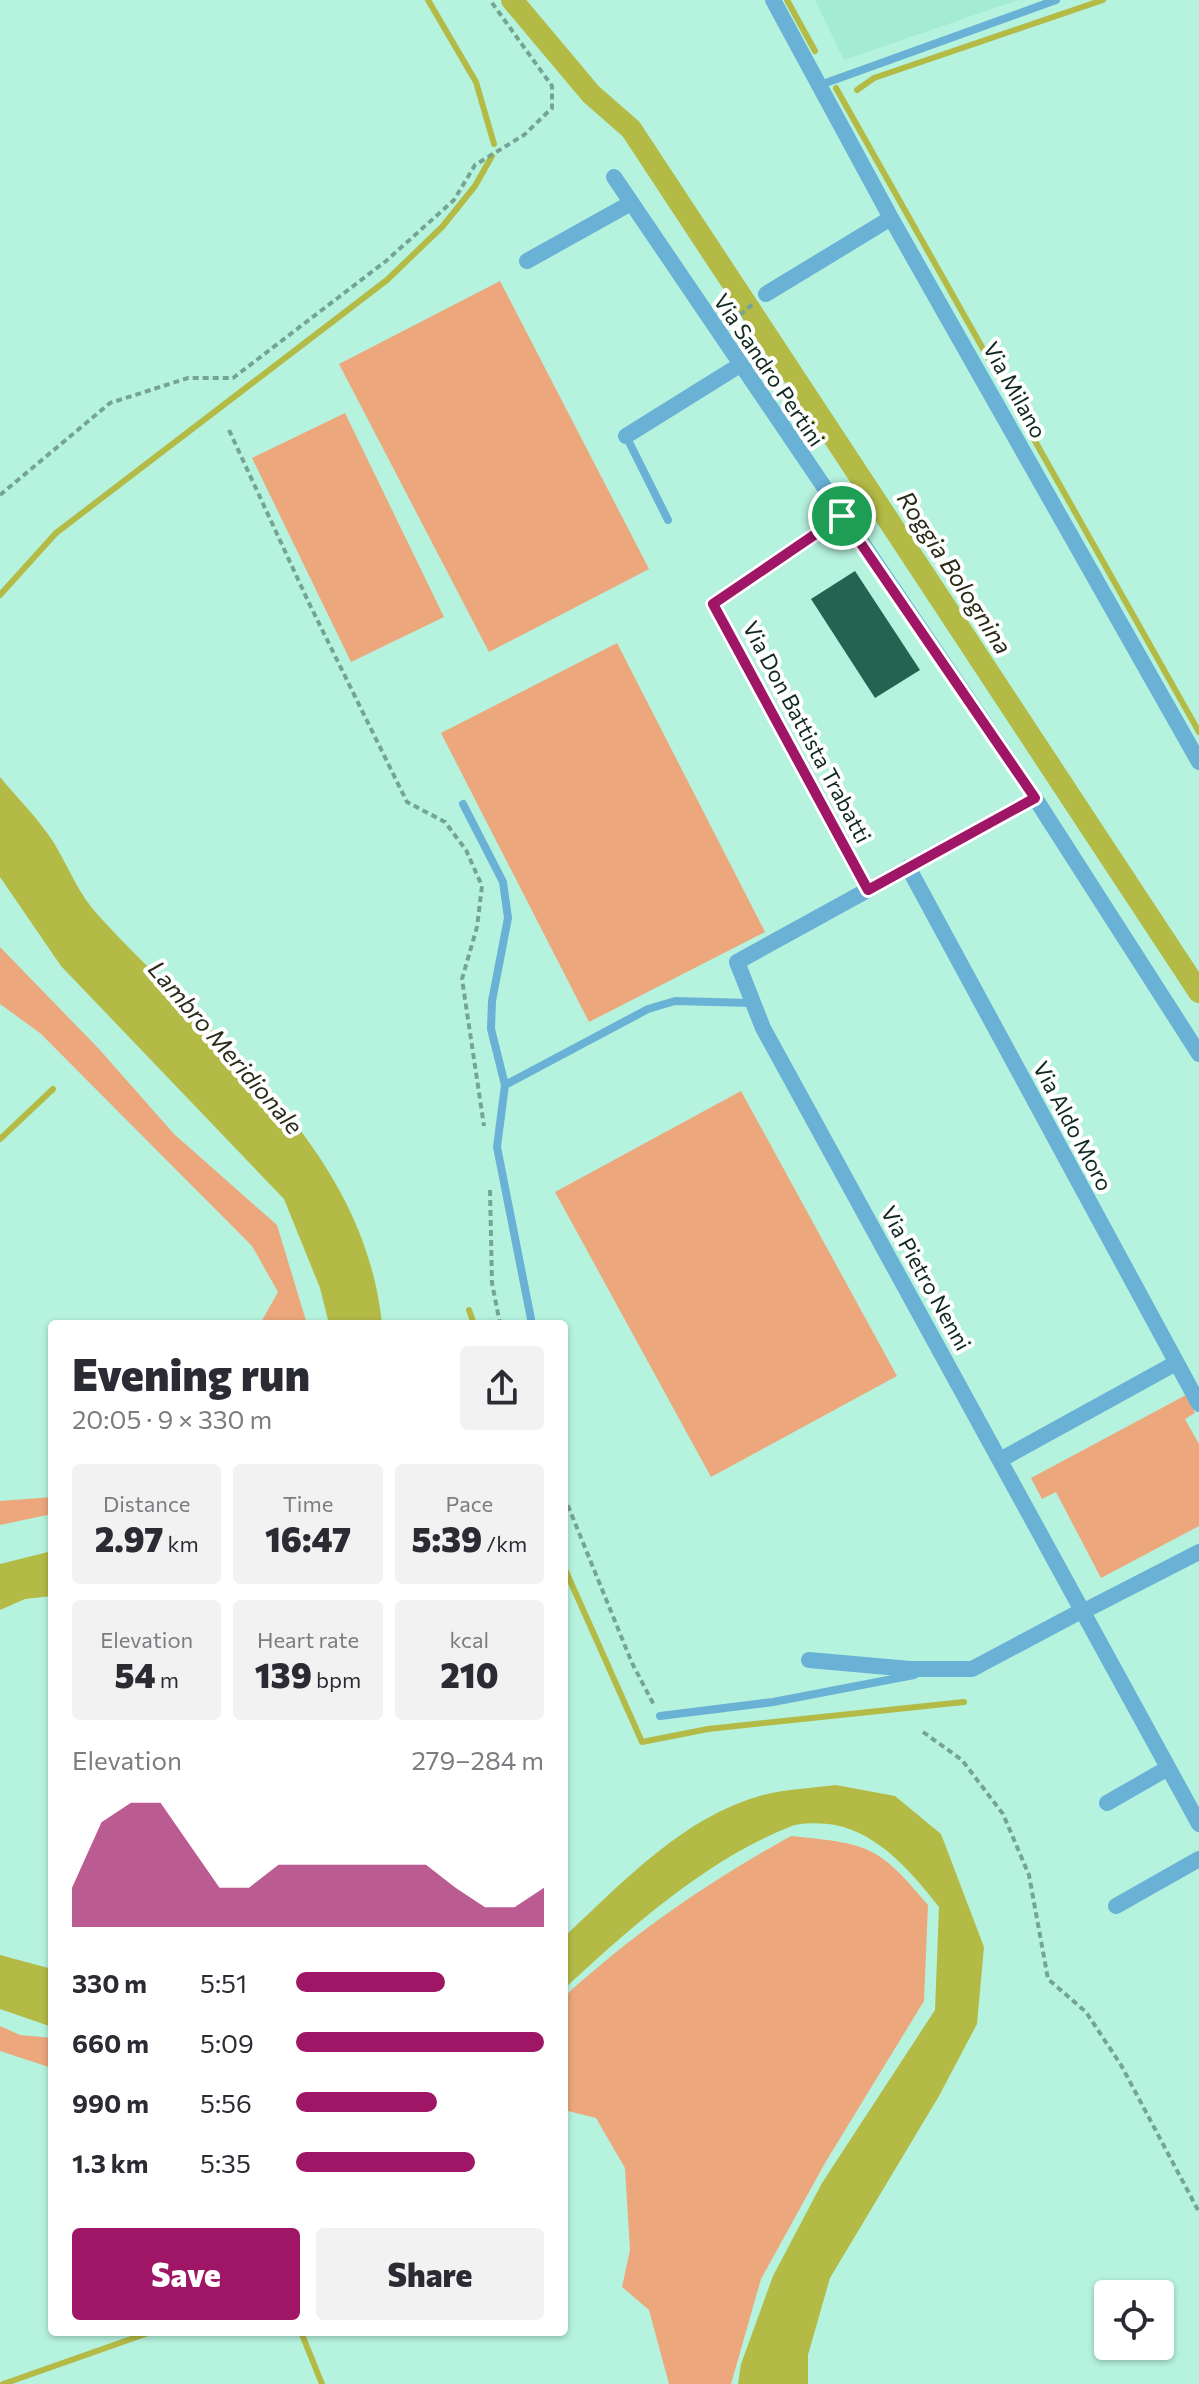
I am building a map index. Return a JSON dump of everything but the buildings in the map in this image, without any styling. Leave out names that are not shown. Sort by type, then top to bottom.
[{"type":"street","name":"Via Milano","points":[[773,0],[891,218],[1199,762]]},
{"type":"street","name":"Via Sandro Pertini","points":[[614,177],[1035,798],[1199,1054]]},
{"type":"street","points":[[527,261],[631,203]]},
{"type":"street","points":[[761,298],[891,218]]},
{"type":"street","points":[[626,436],[740,365]]},
{"type":"street","name":"Via Don Battista Trabatti","points":[[842,516],[713,604],[868,890]]},
{"type":"street","points":[[868,890],[1035,798]]},
{"type":"street","name":"Via Aldo Moro","points":[[908,867],[1199,1404]]},
{"type":"street","name":"Via Pietro Nenni","points":[[868,890],[737,962],[750,1003],[1199,1824]]},
{"type":"street","points":[[1000,1460],[1176,1363]]},
{"type":"street","points":[[809,1660],[972,1669],[1199,1552]]},
{"type":"street","points":[[1107,1803],[1168,1768]]},
{"type":"street","points":[[1116,1906],[1199,1859]]},
{"type":"lane","points":[[819,86],[1056,0]]},
{"type":"lane","points":[[626,436],[668,520]]},
{"type":"lane","points":[[463,804],[503,882],[508,918],[492,1001],[491,1029],[505,1085],[497,1147],[531,1320]]},
{"type":"lane","points":[[505,1085],[648,1009],[675,1001],[750,1003]]},
{"type":"lane","points":[[660,1716],[773,1702],[938,1669]]},
{"type":"path","points":[[0,495],[110,403],[188,378],[233,378],[255,363],[386,261],[454,200],[475,165],[524,135],[552,108],[552,86],[490,0]]},
{"type":"path","points":[[734,319],[761,298]]},
{"type":"path","points":[[229,430],[308,601],[407,802],[445,822],[466,850],[482,886],[477,927],[462,979],[486,1141]]},
{"type":"path","points":[[489,1188],[492,1283],[499,1320]]},
{"type":"path","points":[[568,1506],[632,1663],[660,1716]]},
{"type":"path","points":[[923,1732],[962,1760],[1003,1814],[1029,1875],[1048,1979],[1086,2012],[1121,2065],[1199,2212]]},
{"type":"shaded area","points":[[815,0],[1018,0],[844,60]]},
{"type":"shaded area","points":[[500,281],[649,569],[489,652],[339,364]]},
{"type":"shaded area","points":[[345,413],[444,617],[351,662],[252,458]]},
{"type":"shaded area","points":[[617,643],[765,932],[589,1022],[441,733]]},
{"type":"shaded area","points":[[0,947],[99,1049],[174,1134],[277,1225],[306,1320],[262,1320],[278,1292],[252,1246],[40,1033],[0,1004]]},
{"type":"shaded area","points":[[741,1091],[897,1376],[711,1477],[555,1192]]},
{"type":"shaded area","points":[[1186,1395],[1195,1413],[1185,1419],[1199,1444],[1199,1526],[1101,1578],[1056,1492],[1042,1499],[1031,1478]]},
{"type":"shaded area","points":[[48,1497],[48,1515],[0,1525],[0,1501]]},
{"type":"shaded area","points":[[791,1836],[855,1845],[883,1858],[928,1905],[924,2001],[825,2163],[761,2279],[731,2384],[669,2384],[649,2310],[622,2287],[630,2250],[625,2168],[596,2118],[568,2111],[568,1994],[617,1951],[730,1872]]},
{"type":"shaded area","points":[[0,2026],[20,2035],[48,2038],[48,2067],[0,2051]]},
{"type":"water","name":"Lambro Meridionale","points":[[0,777],[48,834],[91,907],[232,1051],[275,1098],[313,1149],[346,1202],[369,1260],[381,1320],[328,1320],[320,1288],[284,1199],[61,966],[0,877]]},
{"type":"water","points":[[48,1552],[48,1596],[25,1599],[0,1610],[0,1564]]},
{"type":"water","points":[[836,1785],[895,1796],[941,1834],[984,1947],[977,2024],[939,2096],[830,2278],[808,2355],[808,2384],[738,2384],[741,2364],[773,2276],[822,2183],[935,2010],[939,1907],[906,1868],[881,1846],[835,1825],[807,1823],[761,1840],[700,1876],[643,1919],[568,1985],[568,1933],[656,1854],[707,1818],[763,1795]]},
{"type":"water","points":[[0,1955],[48,1968],[48,2026],[0,2009]]},
{"type":"waterway","points":[[428,0],[476,82],[494,144]]},
{"type":"waterway","name":"Roggia Bolognina","points":[[512,0],[591,94],[631,129],[1199,992]]},
{"type":"waterway","points":[[787,0],[815,51]]},
{"type":"waterway","points":[[857,90],[874,78],[1103,0]]},
{"type":"waterway","points":[[836,88],[1199,732]]},
{"type":"waterway","points":[[0,595],[56,533],[387,280],[442,227],[475,186],[492,156]]},
{"type":"waterway","points":[[0,1139],[53,1089]]},
{"type":"waterway","points":[[469,1310],[473,1320]]},
{"type":"waterway","points":[[568,1576],[642,1742],[708,1729],[964,1702]]},
{"type":"waterway","points":[[3,2384],[140,2336]]},
{"type":"waterway","points":[[303,2336],[322,2384]]},
{"type":"route","points":[[842,516],[1035,798],[868,890],[713,604],[842,516]]}]
